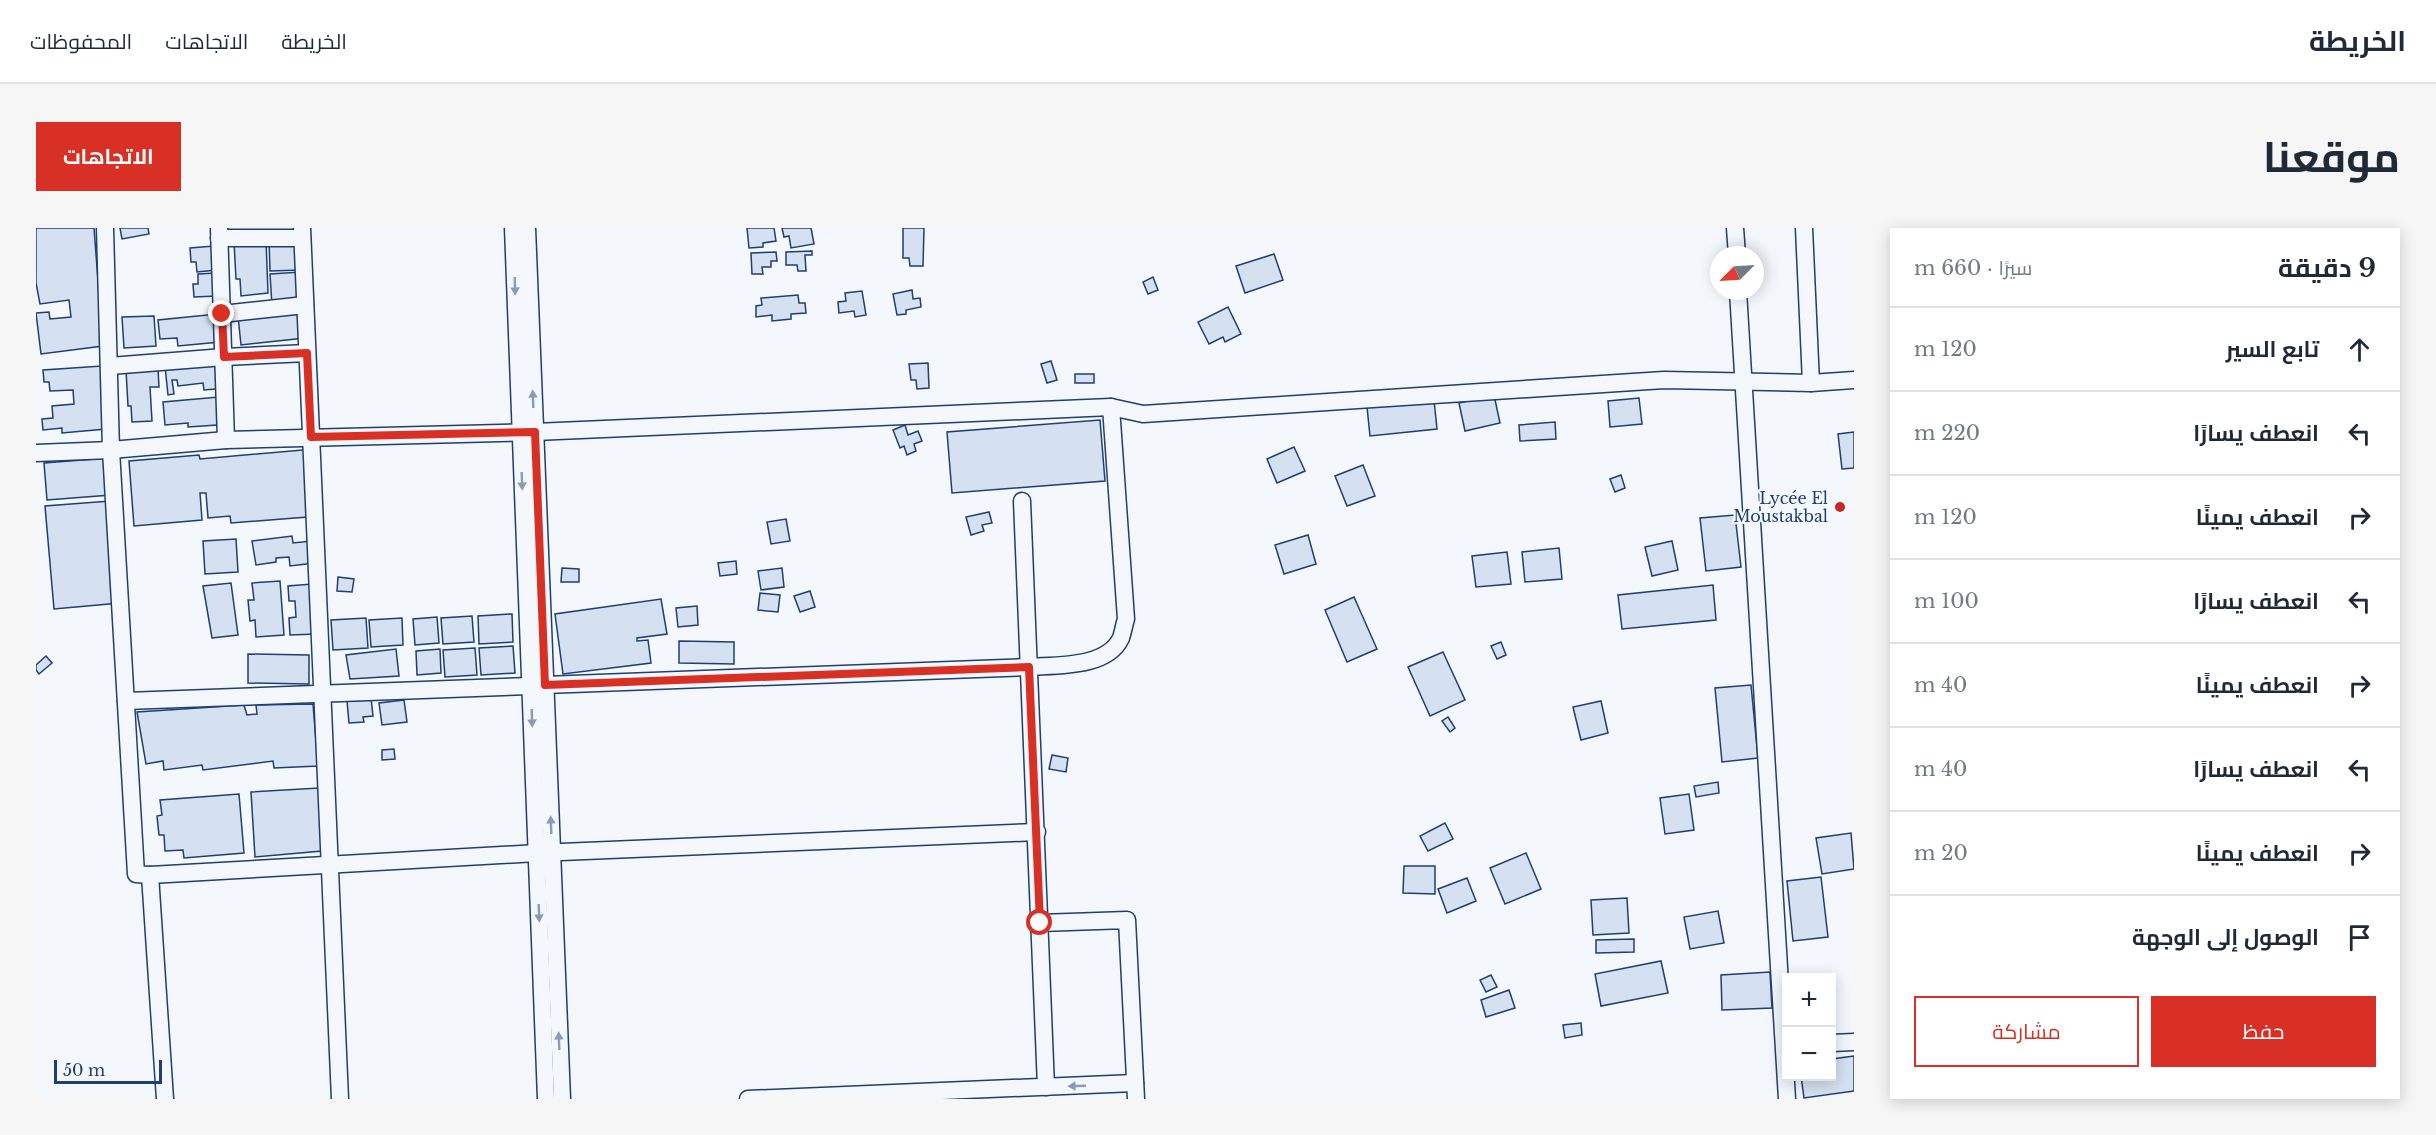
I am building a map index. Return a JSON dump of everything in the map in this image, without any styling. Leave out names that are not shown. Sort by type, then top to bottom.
[{"type":"street","points":[[105,228],[111,450],[136,874],[544,853],[1036,832]]},
{"type":"street","points":[[513,228],[528,432],[538,686],[544,853],[546,1099]]},
{"type":"street","points":[[527,228],[528,432]]},
{"type":"street","points":[[1735,228],[1736,246]]},
{"type":"street","points":[[1804,228],[1811,383]]},
{"type":"street","points":[[226,440],[219,233],[302,233],[340,1099]]},
{"type":"street","points":[[1738,300],[1784,1027]]},
{"type":"street","points":[[222,314],[305,305]]},
{"type":"street","points":[[110,366],[307,353]]},
{"type":"street","points":[[36,453],[111,450],[226,440],[528,432],[1111,407],[1143,414],[1664,380],[1811,383],[1854,380]]},
{"type":"street","points":[[126,701],[1084,664],[1106,653],[1120,639],[1126,620],[1111,407]]},
{"type":"street","points":[[1022,501],[1046,1087]]},
{"type":"street","points":[[544,853],[562,1099]]},
{"type":"street","points":[[150,875],[165,1099]]},
{"type":"street","points":[[747,1099],[1046,1087],[1136,1091],[1127,920],[1040,923]]},
{"type":"street","points":[[1836,1043],[1854,1042]]},
{"type":"street","points":[[1786,1081],[1787,1099]]},
{"type":"building","points":[[36,228],[94,228],[103,346],[41,354],[36,313],[49,312],[50,319],[71,317],[69,300],[40,304],[36,283]]},
{"type":"building","points":[[120,228],[148,228],[149,234],[122,239]]},
{"type":"building","points":[[747,228],[774,228],[776,241],[763,243],[763,247],[749,248]]},
{"type":"building","points":[[782,228],[811,228],[814,244],[791,248],[789,236],[784,237]]},
{"type":"building","points":[[903,228],[924,228],[923,266],[910,266],[909,258],[903,258]]},
{"type":"building","points":[[300,238],[301,270],[270,271],[269,239]]},
{"type":"building","points":[[266,240],[268,293],[241,296],[240,279],[236,279],[234,242]]},
{"type":"building","points":[[214,246],[217,270],[197,272],[196,262],[191,262],[190,248]]},
{"type":"building","points":[[812,251],[812,255],[805,255],[806,271],[798,271],[797,265],[786,265],[786,252]]},
{"type":"building","points":[[776,252],[777,261],[771,261],[771,267],[762,267],[763,274],[752,274],[751,253]]},
{"type":"building","points":[[1274,254],[1283,280],[1245,293],[1236,266]]},
{"type":"building","points":[[301,272],[303,304],[272,306],[270,274]]},
{"type":"building","points":[[216,273],[217,296],[194,297],[193,284],[198,284],[198,274]]},
{"type":"building","points":[[1153,277],[1158,290],[1148,294],[1143,282]]},
{"type":"building","points":[[912,290],[913,299],[920,298],[921,307],[906,310],[906,314],[897,315],[893,294]]},
{"type":"building","points":[[862,291],[866,315],[855,317],[854,311],[839,313],[838,302],[846,301],[845,293]]},
{"type":"building","points":[[798,295],[799,303],[805,303],[806,313],[791,314],[791,319],[772,321],[772,315],[756,317],[756,306],[762,305],[761,298]]},
{"type":"building","points":[[302,307],[305,338],[241,345],[238,316]]},
{"type":"building","points":[[1228,307],[1241,334],[1225,342],[1223,337],[1209,344],[1198,322]]},
{"type":"building","points":[[217,314],[220,342],[178,346],[177,338],[160,339],[158,320]]},
{"type":"building","points":[[154,316],[156,346],[124,348],[122,317]]},
{"type":"building","points":[[225,359],[227,388],[204,390],[203,383],[178,386],[177,380],[172,380],[174,394],[168,395],[165,366]]},
{"type":"building","points":[[1051,361],[1057,380],[1047,383],[1041,364]]},
{"type":"building","points":[[928,363],[929,388],[917,389],[916,380],[911,380],[909,364]]},
{"type":"building","points":[[102,366],[106,429],[62,433],[62,428],[43,430],[42,419],[53,418],[52,406],[74,404],[73,390],[50,391],[49,382],[44,382],[43,370]]},
{"type":"building","points":[[158,369],[159,387],[150,387],[152,421],[132,422],[131,406],[128,406],[126,370]]},
{"type":"building","points":[[1075,374],[1094,374],[1094,383],[1075,383]]},
{"type":"building","points":[[1494,395],[1500,423],[1465,431],[1459,403]]},
{"type":"building","points":[[230,396],[232,424],[188,427],[188,423],[165,425],[163,402]]},
{"type":"building","points":[[1639,398],[1642,424],[1610,427],[1608,401]]},
{"type":"building","points":[[1434,400],[1437,429],[1370,436],[1367,407]]},
{"type":"building","points":[[1100,420],[1105,481],[952,493],[947,432]]},
{"type":"building","points":[[1555,422],[1556,439],[1520,441],[1519,425]]},
{"type":"building","points":[[905,425],[908,435],[918,431],[922,441],[914,444],[916,451],[907,455],[904,446],[900,448],[893,430]]},
{"type":"building","points":[[1854,432],[1854,468],[1842,469],[1838,434]]},
{"type":"building","points":[[1294,447],[1305,471],[1277,483],[1267,459]]},
{"type":"building","points":[[314,449],[320,516],[231,523],[230,516],[208,518],[206,493],[200,493],[202,520],[134,526],[129,461],[199,455],[200,459]]},
{"type":"building","points":[[108,458],[111,495],[47,500],[44,463]]},
{"type":"building","points":[[1363,465],[1375,496],[1347,506],[1335,476]]},
{"type":"building","points":[[1621,475],[1625,488],[1615,492],[1610,479]]},
{"type":"building","points":[[110,501],[120,603],[54,609],[45,506]]},
{"type":"building","points":[[989,512],[992,523],[982,525],[984,531],[971,535],[966,517]]},
{"type":"building","points":[[1735,515],[1741,567],[1706,571],[1700,518]]},
{"type":"building","points":[[786,519],[790,541],[771,544],[767,522]]},
{"type":"building","points":[[1308,535],[1316,564],[1284,574],[1275,545]]},
{"type":"building","points":[[292,536],[293,543],[312,541],[314,563],[290,566],[289,557],[276,558],[276,562],[256,565],[252,541]]},
{"type":"building","points":[[236,539],[238,572],[205,574],[203,541]]},
{"type":"building","points":[[1672,541],[1678,570],[1652,576],[1645,547]]},
{"type":"building","points":[[1559,548],[1562,579],[1525,582],[1522,552]]},
{"type":"building","points":[[1507,552],[1511,584],[1476,587],[1472,556]]},
{"type":"building","points":[[736,561],[737,574],[720,576],[718,563]]},
{"type":"building","points":[[562,568],[579,569],[579,582],[561,582]]},
{"type":"building","points":[[782,568],[784,587],[761,590],[758,571]]},
{"type":"building","points":[[338,577],[354,579],[352,592],[337,591]]},
{"type":"building","points":[[280,581],[284,635],[256,637],[255,620],[250,621],[248,600],[254,600],[252,583]]},
{"type":"building","points":[[231,583],[238,635],[212,638],[203,586]]},
{"type":"building","points":[[312,584],[316,634],[290,635],[289,618],[296,617],[295,601],[289,601],[288,586]]},
{"type":"building","points":[[1713,585],[1716,620],[1622,629],[1618,595]]},
{"type":"building","points":[[810,591],[815,607],[800,612],[794,596]]},
{"type":"building","points":[[760,593],[780,595],[778,612],[758,610]]},
{"type":"building","points":[[1354,597],[1377,649],[1347,662],[1325,610]]},
{"type":"building","points":[[661,599],[667,634],[637,638],[637,641],[648,640],[651,663],[563,674],[555,614]]},
{"type":"building","points":[[697,606],[698,625],[678,627],[676,608]]},
{"type":"building","points":[[512,614],[513,642],[479,644],[478,616]]},
{"type":"building","points":[[472,616],[474,642],[443,644],[441,618]]},
{"type":"building","points":[[437,617],[439,643],[415,645],[413,619]]},
{"type":"building","points":[[366,618],[368,648],[333,650],[331,620]]},
{"type":"building","points":[[402,618],[403,645],[371,647],[369,620]]},
{"type":"building","points":[[679,641],[734,642],[734,664],[679,663]]},
{"type":"building","points":[[1501,642],[1506,655],[1497,659],[1491,646]]},
{"type":"building","points":[[513,646],[515,673],[481,675],[479,648]]},
{"type":"building","points":[[475,648],[477,675],[445,677],[443,650]]},
{"type":"building","points":[[396,649],[399,676],[350,679],[346,655]]},
{"type":"building","points":[[440,649],[441,673],[417,675],[416,651]]},
{"type":"building","points":[[1443,652],[1465,700],[1430,716],[1408,667]]},
{"type":"building","points":[[248,654],[309,655],[309,684],[248,683]]},
{"type":"building","points":[[46,656],[52,663],[39,674],[36,665]]},
{"type":"building","points":[[1751,685],[1758,758],[1722,762],[1715,688]]},
{"type":"building","points":[[371,698],[373,716],[363,717],[364,722],[349,723],[347,701]]},
{"type":"building","points":[[404,700],[407,722],[382,725],[379,703]]},
{"type":"building","points":[[1601,701],[1608,733],[1581,740],[1573,707]]},
{"type":"building","points":[[313,704],[318,766],[274,768],[273,761],[203,770],[202,765],[164,770],[163,761],[146,764],[137,712],[244,705],[247,715],[257,714],[256,705]]},
{"type":"building","points":[[1448,717],[1455,728],[1450,732],[1442,721]]},
{"type":"building","points":[[394,749],[395,759],[382,760],[382,750]]},
{"type":"building","points":[[1052,755],[1068,758],[1066,772],[1049,769]]},
{"type":"building","points":[[1718,782],[1719,793],[1696,797],[1694,786]]},
{"type":"building","points":[[319,788],[322,851],[255,857],[251,792]]},
{"type":"building","points":[[239,794],[244,853],[184,858],[183,850],[165,851],[164,835],[159,835],[157,816],[162,815],[160,800]]},
{"type":"building","points":[[1689,794],[1694,830],[1665,834],[1660,798]]},
{"type":"building","points":[[1445,823],[1453,839],[1428,851],[1420,836]]},
{"type":"building","points":[[1851,833],[1854,869],[1822,874],[1816,838]]},
{"type":"building","points":[[1526,853],[1541,889],[1505,904],[1490,868]]},
{"type":"building","points":[[1404,866],[1435,866],[1435,894],[1403,893]]},
{"type":"building","points":[[1821,877],[1828,937],[1793,941],[1787,881]]},
{"type":"building","points":[[1467,878],[1476,901],[1447,913],[1438,889]]},
{"type":"building","points":[[1627,898],[1629,933],[1593,935],[1591,900]]},
{"type":"building","points":[[1718,911],[1724,943],[1690,949],[1684,917]]},
{"type":"building","points":[[1634,939],[1634,952],[1596,953],[1596,940]]},
{"type":"building","points":[[1661,961],[1668,993],[1601,1006],[1595,974]]},
{"type":"building","points":[[1770,972],[1772,1008],[1722,1010],[1721,975]]},
{"type":"building","points":[[1491,975],[1497,987],[1486,992],[1480,980]]},
{"type":"building","points":[[1509,990],[1515,1008],[1486,1017],[1481,1000]]},
{"type":"building","points":[[1581,1023],[1582,1035],[1565,1038],[1563,1025]]},
{"type":"building","points":[[1854,1056],[1854,1091],[1804,1098],[1802,1081],[1836,1081],[1836,1058]]},
{"type":"place","name":"Lycée El Moustakbal","points":[[1840,507]]},
{"type":"route","points":[[222,314],[224,357],[307,353],[311,437],[535,432],[545,685],[1029,667],[1040,923]]}]
